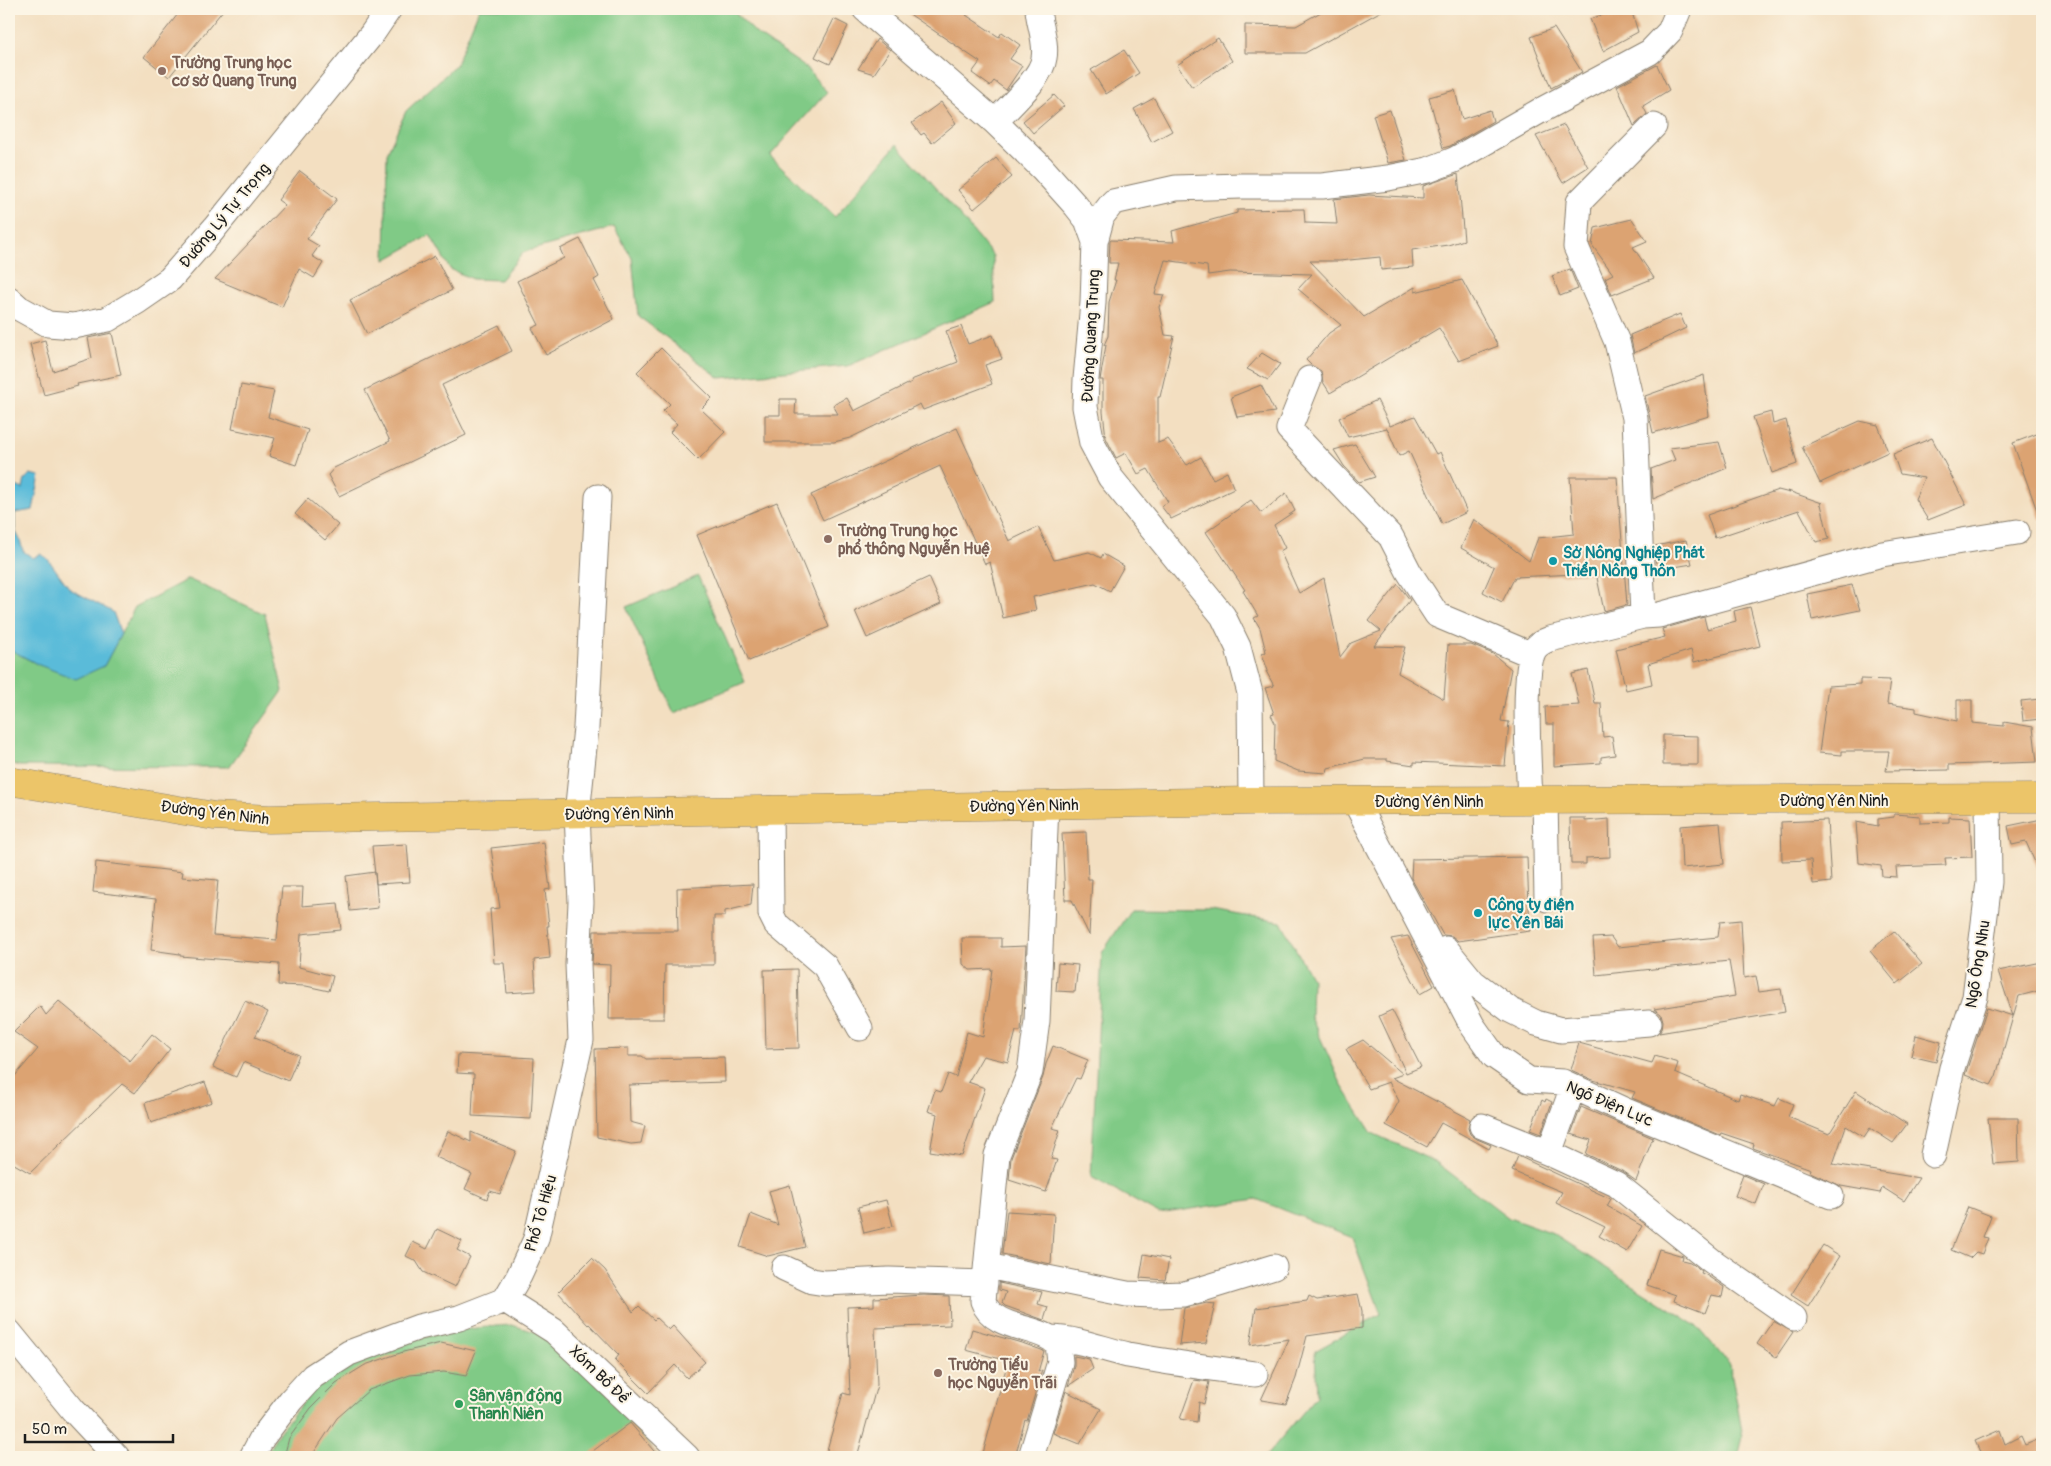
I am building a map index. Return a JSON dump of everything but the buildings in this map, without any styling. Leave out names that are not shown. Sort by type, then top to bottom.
[{"type":"main road","name":"Đường Yên Ninh","points":[[9,781],[214,816],[314,820],[387,816],[1251,801],[2042,798]]},
{"type":"street","name":"Đường Lý Tự Trọng","points":[[9,299],[19,308],[48,324],[74,326],[108,319],[138,302],[170,279],[213,230],[372,34],[389,9]]},
{"type":"street","name":"Đường Quang Trung","points":[[865,9],[995,122],[1042,168],[1087,220],[1095,242],[1093,303],[1085,398],[1092,443],[1110,477],[1223,616],[1238,646],[1250,693],[1251,801]]},
{"type":"street","points":[[995,122],[1037,74],[1044,60],[1044,46],[1038,9]]},
{"type":"street","points":[[1095,242],[1102,216],[1112,202],[1176,188],[1322,186],[1388,178],[1428,170],[1454,160],[1538,112],[1650,52],[1670,31],[1679,9]]},
{"type":"street","points":[[1643,616],[1635,418],[1617,342],[1576,247],[1578,202],[1654,126]]},
{"type":"street","points":[[1309,379],[1289,430],[1391,537],[1409,572],[1437,615],[1532,655]]},
{"type":"street","name":"Phố Tô Hiệu","points":[[505,1300],[520,1276],[536,1239],[581,1040],[578,964],[581,902],[577,814],[586,728],[598,497]]},
{"type":"street","points":[[1547,898],[1528,680],[1532,655],[1541,643],[1550,639],[1643,616],[1659,615],[1882,554],[2017,532]]},
{"type":"street","name":"Ngõ Ông Nhu","points":[[1933,1155],[1952,1068],[1975,997],[1990,882],[1988,799]]},
{"type":"street","name":"Ngõ Điện Lực","points":[[1355,801],[1472,1025],[1494,1056],[1529,1080],[1563,1082],[1626,1111],[1831,1196]]},
{"type":"street","points":[[1046,805],[1037,1021],[1030,1072],[996,1155],[983,1300],[990,1313],[1032,1332],[1052,1338],[1077,1340],[1125,1354],[1156,1360],[1255,1374]]},
{"type":"street","points":[[770,809],[771,914],[776,924],[825,966],[860,1028]]},
{"type":"street","points":[[1410,905],[1473,982],[1510,1010],[1536,1023],[1561,1030],[1649,1023]]},
{"type":"street","points":[[1549,1153],[1573,1086]]},
{"type":"street","points":[[1482,1126],[1549,1153],[1616,1184],[1712,1261],[1794,1318]]},
{"type":"street","points":[[784,1268],[812,1281],[825,1283],[986,1274],[1127,1294],[1155,1295],[1184,1294],[1274,1268]]},
{"type":"street","points":[[252,1457],[262,1438],[291,1400],[313,1376],[349,1353],[419,1327],[459,1318],[505,1300]]},
{"type":"street","name":"Xóm Bồ Đề","points":[[505,1300],[554,1331],[687,1457]]},
{"type":"street","points":[[9,1332],[73,1410],[116,1457]]},
{"type":"street","points":[[1031,1457],[1060,1362],[1058,1344],[1052,1338]]},
{"type":"green space","points":[[479,9],[731,9],[758,35],[805,67],[827,92],[770,156],[835,217],[897,144],[993,256],[995,302],[848,366],[720,378],[638,316],[632,258],[614,227],[524,252],[500,280],[472,279],[450,269],[430,235],[385,260],[387,153],[406,111],[456,65]]},
{"type":"green space","points":[[698,576],[745,682],[674,713],[626,607]]},
{"type":"green space","points":[[188,579],[265,614],[283,691],[229,767],[20,766],[9,764],[9,649],[39,665],[104,666],[135,607]]},
{"type":"green space","points":[[1131,909],[1211,910],[1281,922],[1312,979],[1311,1017],[1342,1086],[1372,1133],[1436,1162],[1509,1218],[1553,1234],[1697,1326],[1730,1365],[1743,1437],[1738,1457],[1265,1457],[1317,1396],[1315,1351],[1381,1314],[1352,1237],[1256,1199],[1159,1214],[1091,1177],[1102,953]]},
{"type":"green space","name":"Sân vận động Thanh Niên","points":[[512,1325],[543,1335],[552,1340],[581,1364],[609,1395],[659,1457],[266,1457],[279,1432],[314,1389],[336,1371],[358,1359],[409,1341],[436,1335]]},
{"type":"water","points":[[30,474],[40,476],[33,510],[15,513],[15,530],[23,551],[33,558],[40,554],[47,558],[70,589],[113,612],[121,634],[104,666],[76,679],[39,665],[9,649],[9,483],[23,489],[25,479]]},
{"type":"place","name":"Trường Trung học cơ sở Quang Trung","points":[[162,71]]},
{"type":"place","name":"Trường Trung học phổ thông Nguyễn Huệ","points":[[828,539]]},
{"type":"place","name":"Sở Nông Nghiệp Phát Triển Nông Thôn","points":[[1553,561]]},
{"type":"place","name":"Công ty điện lực Yên Bái","points":[[1478,913]]},
{"type":"place","name":"Trường Tiểu học Nguyễn Trãi","points":[[938,1373]]},
{"type":"place","name":"Sân vận động Thanh Niên","points":[[459,1404]]}]
